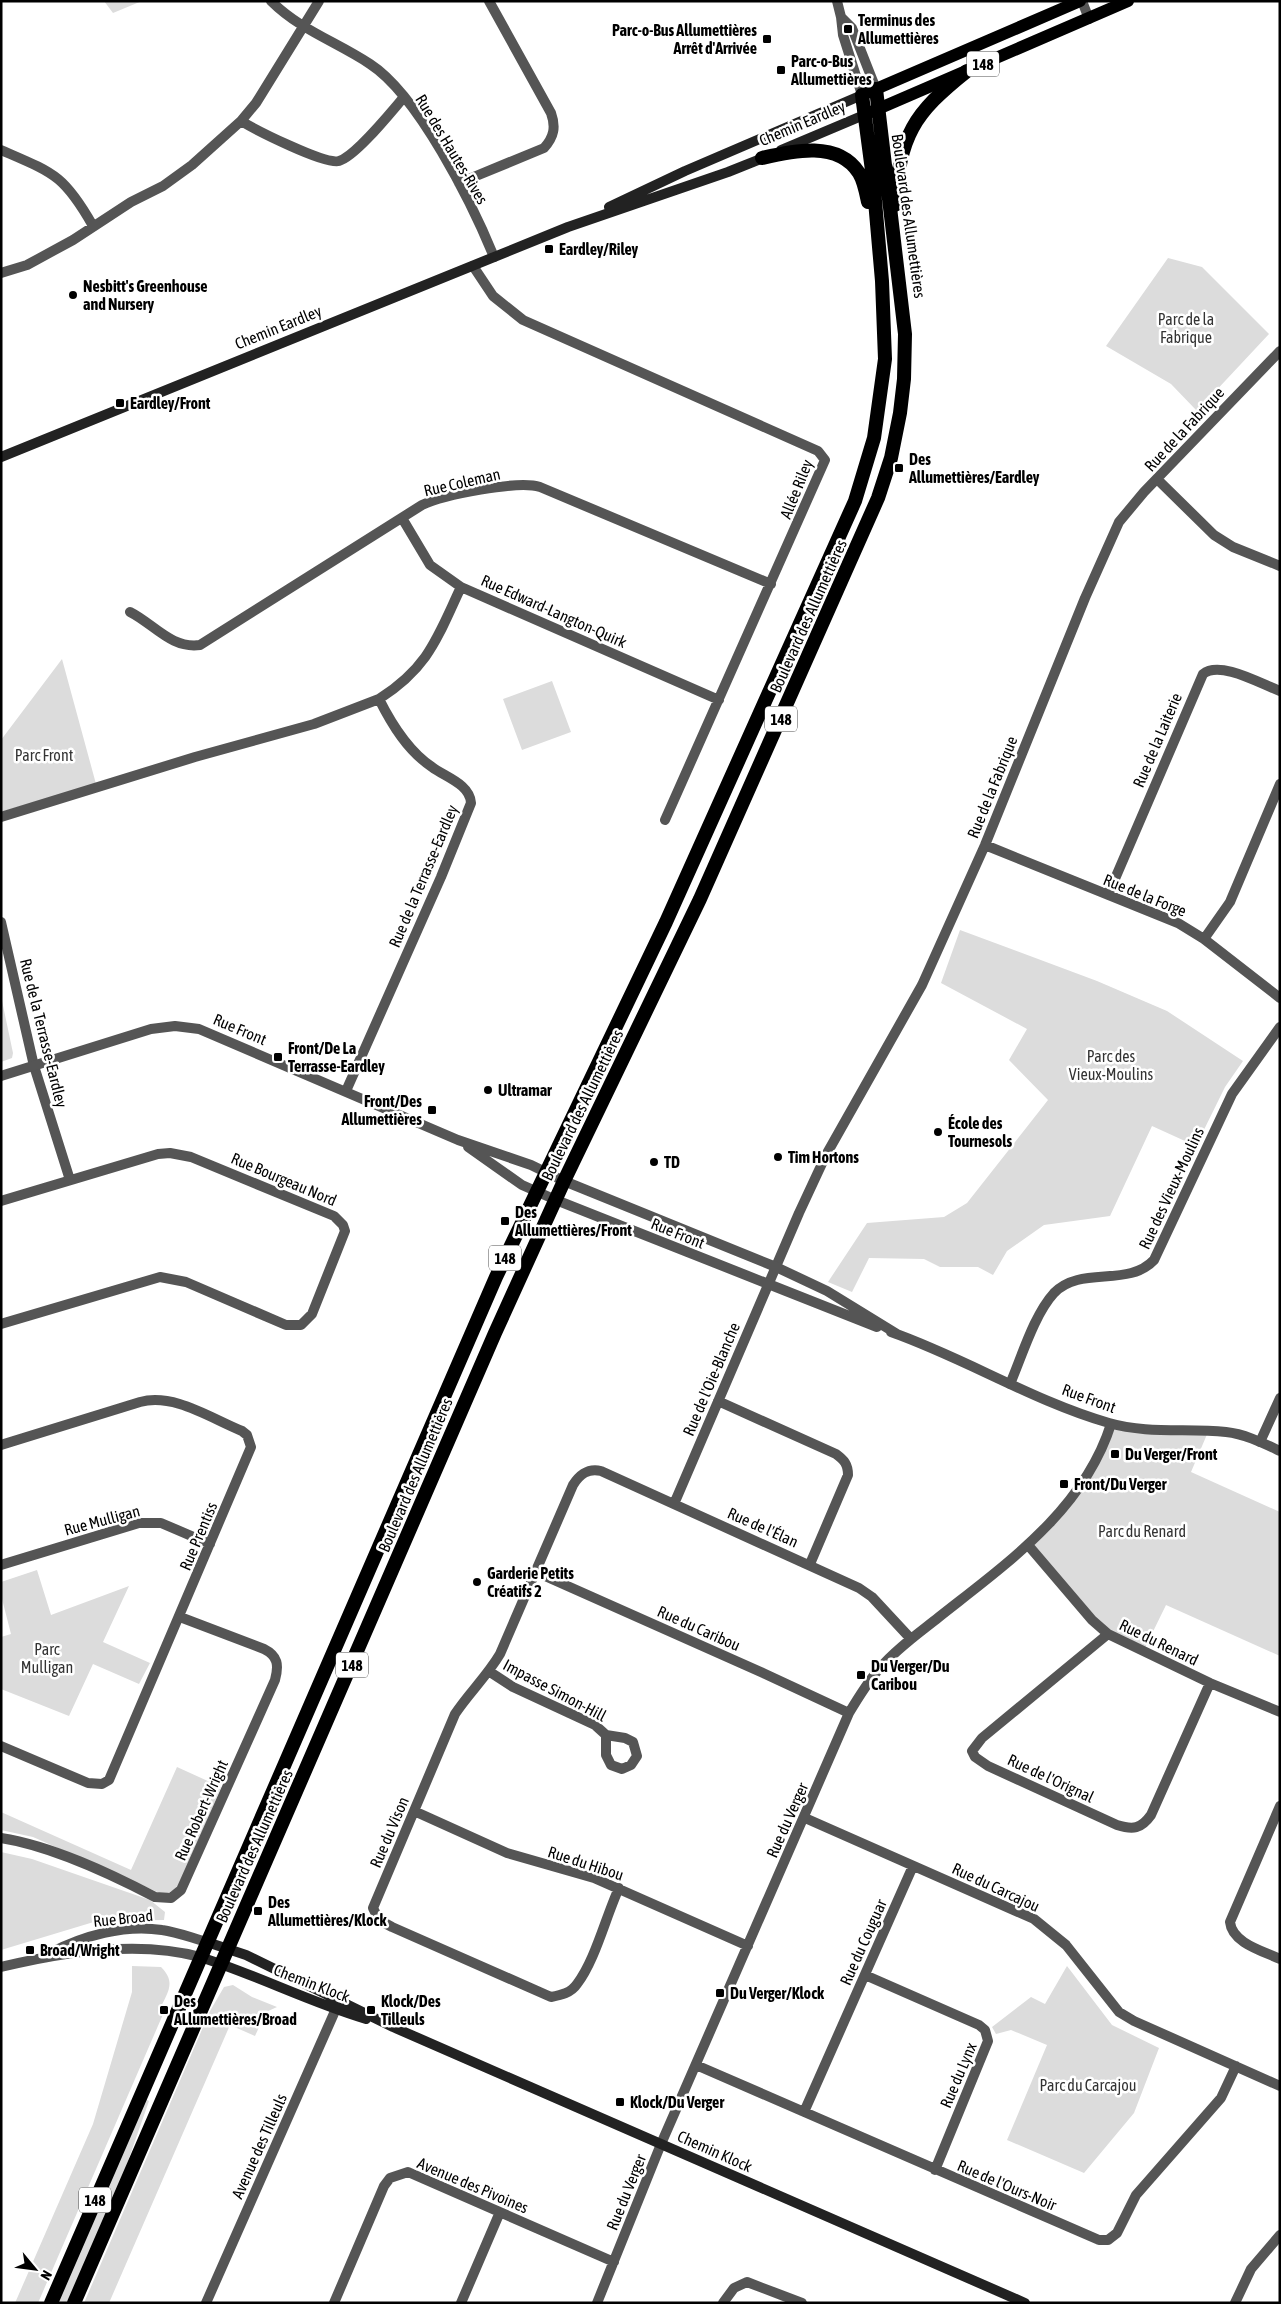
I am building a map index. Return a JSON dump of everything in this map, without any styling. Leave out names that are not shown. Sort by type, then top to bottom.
[{"type":"highway","points":[[893,233],[898,178],[908,137],[924,109],[967,71]]},
{"type":"highway","name":"Boulevard des Allumettières","points":[[74,2303],[495,1333],[564,1181],[700,899],[857,548],[883,483],[898,428],[905,364],[905,320],[876,89]]},
{"type":"highway","name":"Boulevard des Allumettières","points":[[51,2303],[496,1277],[680,893],[830,557],[865,472],[877,422],[885,358],[884,312],[873,178],[862,95]]},
{"type":"highway","points":[[762,158],[807,150],[830,153],[850,162],[863,180],[877,238]]},
{"type":"main road","name":"Chemin Eardley","points":[[568,227],[685,171],[1081,1]]},
{"type":"main road","name":"Chemin Eardley","points":[[1,457],[568,227],[762,158],[1128,1]]},
{"type":"main road","name":"Chemin Klock","points":[[207,1942],[228,1949],[338,2005]]},
{"type":"main road","name":"Chemin Klock","points":[[200,1957],[338,2005],[393,2028],[1025,2303]]},
{"type":"street","name":"Rue des Hautes-Rives","points":[[271,1],[303,28],[369,63],[393,83],[459,183],[494,257]]},
{"type":"street","points":[[1,273],[27,265],[73,240],[93,226],[179,176],[241,121],[273,79],[319,1]]},
{"type":"street","points":[[459,183],[544,148],[554,129],[551,113],[490,1]]},
{"type":"street","points":[[837,1],[843,35],[862,95]]},
{"type":"street","points":[[1081,1],[1089,19]]},
{"type":"street","points":[[841,17],[852,28],[876,89]]},
{"type":"street","points":[[241,121],[323,160],[339,161],[354,151],[404,97]]},
{"type":"street","points":[[1,150],[60,178],[70,188],[93,226]]},
{"type":"street","name":"Allée Riley","points":[[473,266],[493,296],[523,320],[822,454],[825,460],[665,820]]},
{"type":"street","name":"Rue de la Fabrique","points":[[776,1267],[826,1155],[922,986],[985,845],[1085,598],[1119,522],[1144,492],[1204,428],[1280,351]]},
{"type":"street","points":[[1157,480],[1214,535],[1234,547],[1280,566]]},
{"type":"street","name":"Rue Coleman","points":[[130,612],[173,642],[182,646],[200,645],[422,505],[439,499],[523,484],[532,484],[771,584]]},
{"type":"street","name":"Rue Edward-Langton-Quirk","points":[[402,518],[430,565],[462,587],[719,700]]},
{"type":"street","points":[[1,817],[195,757],[314,724],[379,699],[410,677],[432,650],[462,587]]},
{"type":"street","name":"Rue de la Laiterie","points":[[1108,895],[1203,674],[1209,669],[1224,669],[1280,691]]},
{"type":"street","name":"Rue de la Terrasse-Eardley","points":[[346,1091],[441,877],[471,802],[466,790],[433,768],[414,751],[396,730],[379,699]]},
{"type":"street","points":[[1204,939],[1230,902],[1280,784]]},
{"type":"street","name":"Rue de la Forge","points":[[985,845],[1168,918],[1204,939],[1280,998]]},
{"type":"street","name":"Rue de la Terrasse-Eardley","points":[[1,922],[34,1066],[70,1180]]},
{"type":"street","name":"Rue Front","points":[[1,1076],[151,1029],[187,1027],[213,1033],[458,1140],[531,1165],[564,1181],[776,1267],[827,1290],[897,1334]]},
{"type":"street","name":"Rue des Vieux-Moulins","points":[[1010,1384],[1045,1305],[1055,1292],[1063,1286],[1081,1279],[1140,1272],[1154,1260],[1232,1094],[1280,1027]]},
{"type":"street","name":"Rue Front","points":[[458,1140],[522,1184],[537,1192],[897,1334],[1010,1384],[1111,1424],[1152,1430],[1226,1432],[1260,1442],[1280,1451]]},
{"type":"street","name":"Rue Bourgeau Nord","points":[[1,1201],[158,1154],[181,1154],[334,1216],[343,1225],[344,1238],[312,1314],[301,1325],[286,1325],[186,1282],[160,1277],[1,1324]]},
{"type":"street","name":"Rue de l'Oie-Blanche","points":[[674,1504],[776,1267]]},
{"type":"street","points":[[1260,1442],[1280,1398]]},
{"type":"street","name":"Rue Prentiss","points":[[1,1445],[149,1400],[166,1400],[176,1403],[242,1431],[251,1441],[250,1454],[108,1780],[102,1784],[88,1783],[1,1746]]},
{"type":"street","points":[[718,1401],[836,1454],[848,1467],[848,1475],[810,1564]]},
{"type":"street","name":"Rue du Verger","points":[[598,2303],[661,2144],[849,1713],[879,1669],[911,1640],[1028,1545],[1078,1489],[1096,1458],[1111,1424]]},
{"type":"street","name":"Rue de l'Élan","points":[[586,1472],[601,1471],[810,1564],[866,1592],[911,1640]]},
{"type":"street","name":"Rue du Vison","points":[[586,1472],[581,1474],[573,1485],[490,1672],[467,1696],[455,1714],[374,1908],[380,1920],[551,1997],[565,1994],[577,1985],[588,1965],[619,1888]]},
{"type":"street","name":"Rue Mulligan","points":[[1,1565],[139,1524],[166,1525],[210,1544]]},
{"type":"street","name":"Rue du Renard","points":[[1028,1545],[1092,1620],[1108,1634],[1210,1683],[1280,1712]]},
{"type":"street","name":"Rue du Caribou","points":[[536,1572],[849,1713]]},
{"type":"street","name":"Rue Robert-Wright","points":[[1,1838],[25,1841],[46,1849],[155,1897],[171,1898],[181,1890],[275,1680],[278,1665],[271,1653],[264,1649],[180,1617]]},
{"type":"street","name":"Rue de l'Orignal","points":[[1108,1634],[982,1738],[972,1750],[975,1757],[988,1766],[1117,1825],[1136,1829],[1142,1826],[1151,1815],[1210,1683]]},
{"type":"street","name":"Impasse Simon-Hill","points":[[490,1672],[513,1687],[595,1725],[606,1735]]},
{"type":"street","points":[[1280,1806],[1230,1922],[1231,1929],[1237,1937],[1280,1959]]},
{"type":"street","name":"Rue du Hibou","points":[[414,1812],[507,1853],[594,1878],[619,1888],[748,1946]]},
{"type":"street","name":"Rue du Carcajou","points":[[804,1818],[1034,1919],[1057,1936],[1078,1958],[1119,2012],[1134,2021],[1280,2086]]},
{"type":"street","name":"Rue du Couguar","points":[[804,2112],[913,1866]]},
{"type":"street","name":"Rue Broad","points":[[45,1956],[80,1939],[113,1931],[160,1929],[207,1942]]},
{"type":"street","name":"Rue Broad","points":[[1,1967],[45,1956],[138,1949],[181,1952],[200,1957]]},
{"type":"street","name":"Rue du Lynx","points":[[864,1975],[978,2025],[985,2030],[988,2041],[934,2170]]},
{"type":"street","name":"Avenue des Tilleuls","points":[[206,2303],[338,2005]]},
{"type":"street","name":"Rue de l'Ours-Noir","points":[[696,2066],[1099,2240],[1108,2240],[1117,2233],[1136,2195],[1221,2098],[1236,2066]]},
{"type":"street","name":"Avenue des Pivoines","points":[[334,2303],[384,2186],[390,2178],[408,2172],[614,2262]]},
{"type":"street","points":[[461,2303],[500,2212]]},
{"type":"street","points":[[1235,2303],[1251,2269],[1280,2235]]},
{"type":"street","points":[[723,2303],[734,2288],[746,2282],[802,2303]]},
{"type":"green space","points":[[104,1],[142,1],[113,13]]},
{"type":"green space","name":"Parc de la Fabrique","points":[[1168,258],[1202,267],[1269,334],[1197,411],[1171,384],[1106,346]]},
{"type":"green space","name":"Parc Front","points":[[62,659],[96,784],[1,812],[1,740]]},
{"type":"green space","points":[[552,681],[571,732],[522,750],[503,699]]},
{"type":"green space","name":"Parc des Vieux-Moulins","points":[[960,930],[1097,981],[1167,1011],[1243,1061],[1225,1087],[1196,1146],[1152,1126],[1110,1216],[1044,1225],[1007,1251],[993,1275],[978,1267],[940,1267],[924,1259],[869,1258],[852,1292],[828,1282],[867,1223],[944,1217],[967,1203],[1048,1100],[1009,1060],[1027,1029],[941,983]]},
{"type":"green space","points":[[1,996],[13,1053],[12,1058],[1,1062]]},
{"type":"green space","name":"Parc du Renard","points":[[1111,1424],[1208,1432],[1191,1472],[1280,1512],[1280,1656],[1166,1605],[1143,1652],[1108,1634],[1028,1545],[1065,1505]]},
{"type":"green space","name":"Parc Mulligan","points":[[37,1570],[51,1615],[129,1586],[103,1642],[150,1663],[139,1684],[93,1664],[69,1716],[1,1689],[1,1637],[11,1634],[1,1595],[1,1582]]},
{"type":"green space","points":[[177,1767],[221,1787],[181,1883],[176,1889],[164,1895],[33,1837],[1,1830],[1,1812],[131,1870]]},
{"type":"green space","points":[[1,1852],[32,1859],[150,1900],[165,1912],[164,1920],[97,1921],[1,1950]]},
{"type":"green space","points":[[132,1966],[161,1967],[166,1973],[170,1983],[159,2011],[164,2012],[38,2303],[15,2303],[93,2124],[132,1992]]},
{"type":"green space","name":"Parc du Carcajou","points":[[1067,1966],[1112,2025],[1159,2048],[1134,2113],[1084,2173],[1007,2140],[1047,2045],[1011,2030],[996,2034],[992,2027],[1031,1997],[1045,2004]]},
{"type":"green space","points":[[233,1985],[252,1997],[277,2007],[266,2012],[255,2036],[230,2025],[109,2303],[84,2303],[210,2011],[224,1987]]},
{"type":"green space","points":[[145,2099],[149,2101],[122,2178],[68,2303],[57,2303]]},
{"type":"place","name":"Terminus des Allumettières","points":[[848,29]]},
{"type":"place","name":"Parc-o-Bus Allumettières Arrêt d'Arrivée","points":[[767,39]]},
{"type":"place","name":"Parc-o-Bus Allumettières","points":[[781,70]]},
{"type":"place","name":"Eardley/Riley","points":[[549,249]]},
{"type":"place","name":"Nesbitt's Greenhouse and Nursery","points":[[73,295]]},
{"type":"place","name":"Eardley/Front","points":[[120,403]]},
{"type":"place","name":"Des Allumettières/Eardley","points":[[899,468]]},
{"type":"place","name":"Front/De La Terrasse-Eardley","points":[[278,1057]]},
{"type":"place","name":"Ultramar","points":[[488,1090]]},
{"type":"place","name":"Front/Des Allumettières","points":[[432,1110]]},
{"type":"place","name":"École des Tournesols","points":[[938,1132]]},
{"type":"place","name":"Tim Hortons","points":[[778,1157]]},
{"type":"place","name":"TD","points":[[654,1162]]},
{"type":"place","name":"Des Allumettières/Front","points":[[505,1221]]},
{"type":"place","name":"Du Verger/Front","points":[[1115,1454]]},
{"type":"place","name":"Front/Du Verger","points":[[1064,1484]]},
{"type":"place","name":"Garderie Petits Créatifs 2","points":[[477,1582]]},
{"type":"place","name":"Du Verger/Du Caribou","points":[[861,1675]]},
{"type":"place","name":"Des Allumettières/Klock","points":[[258,1911]]},
{"type":"place","name":"Broad/Wright","points":[[30,1950]]},
{"type":"place","name":"Du Verger/Klock","points":[[720,1993]]},
{"type":"place","name":"Des ALlumettières/Broad","points":[[164,2010]]},
{"type":"place","name":"Klock/Des Tilleuls","points":[[371,2010]]},
{"type":"place","name":"Klock/Du Verger","points":[[620,2102]]}]
